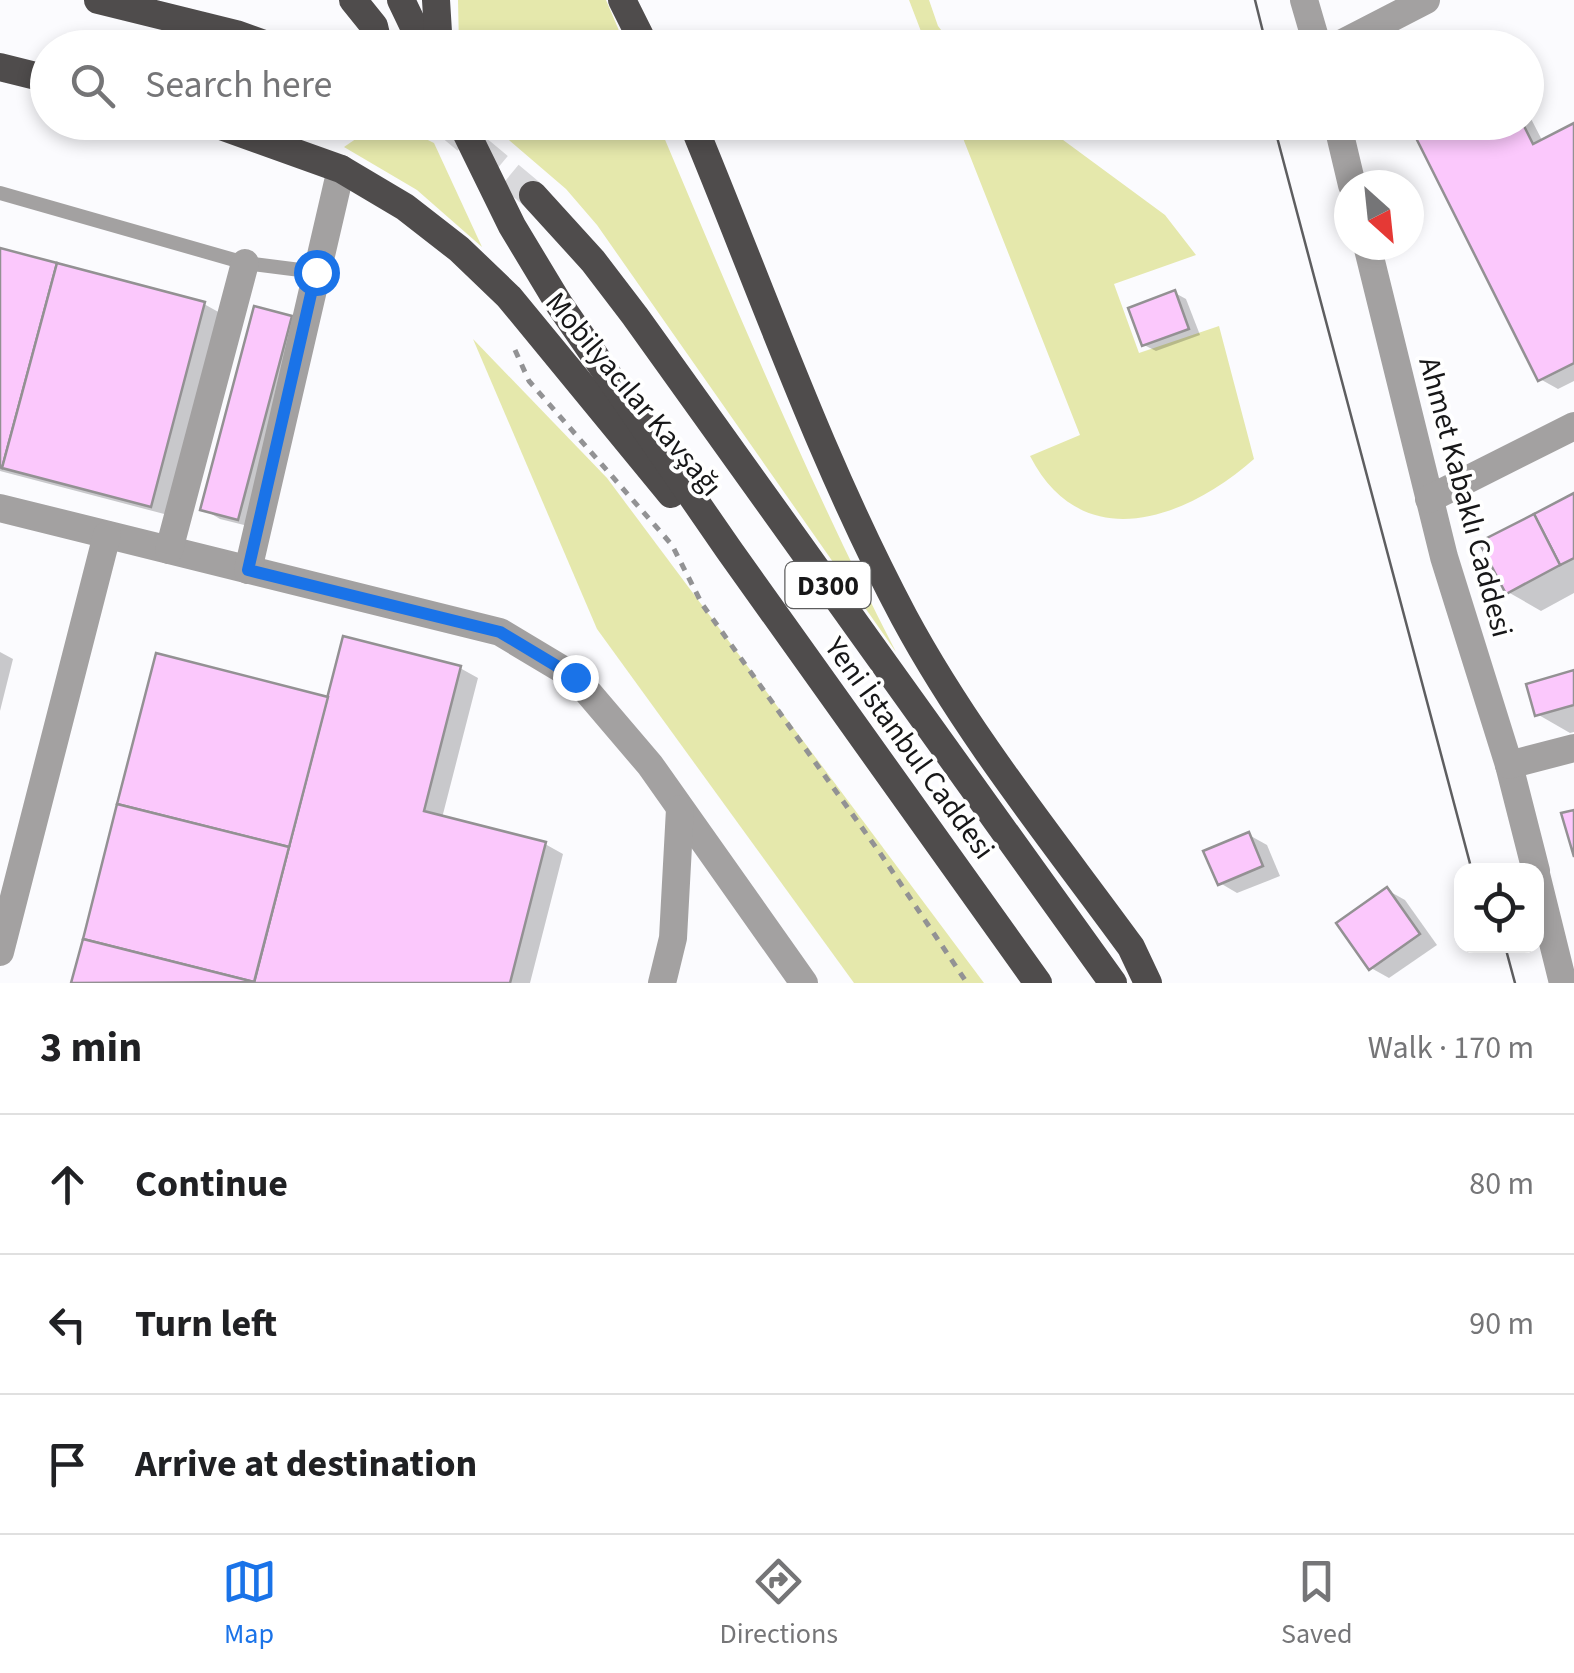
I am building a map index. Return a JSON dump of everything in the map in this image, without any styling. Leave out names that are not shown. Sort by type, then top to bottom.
[{"type":"highway","points":[[98,0],[220,30]]},
{"type":"highway","points":[[354,0],[375,30]]},
{"type":"highway","points":[[401,0],[415,30]]},
{"type":"highway","points":[[436,0],[438,30]]},
{"type":"highway","points":[[622,0],[637,30]]},
{"type":"highway","points":[[641,0],[654,30]]},
{"type":"highway","points":[[0,67],[30,74]]},
{"type":"highway","name":"Mobilyacılar Kavşağı","points":[[261,140],[341,168],[405,207],[460,249],[509,296],[667,490],[729,550]]},
{"type":"highway","name":"Mobilyacılar Kavşağı","points":[[472,140],[531,260],[729,550]]},
{"type":"highway","points":[[699,140],[847,502],[905,618],[962,714],[1131,947],[1148,983]]},
{"type":"highway","name":"Mobilyacılar Kavşağı","points":[[534,195],[593,261],[635,316],[1113,983]]},
{"type":"highway","name":"Yeni İstanbul Caddesi","points":[[729,550],[1038,983]]},
{"type":"street","points":[[1304,0],[1313,30]]},
{"type":"street","points":[[1368,30],[1426,0]]},
{"type":"street","points":[[1341,140],[1348,170]]},
{"type":"street","points":[[248,570],[341,168]]},
{"type":"street","name":"Ahmet Kabaklı Caddesi","points":[[1371,260],[1444,556],[1509,765],[1534,863]]},
{"type":"street","points":[[169,550],[245,263]]},
{"type":"street","points":[[1430,499],[1574,426]]},
{"type":"street","points":[[0,508],[500,632],[575,677],[650,765],[804,983]]},
{"type":"street","points":[[0,952],[108,535]]},
{"type":"street","points":[[1509,765],[1574,748]]},
{"type":"street","points":[[662,983],[674,938],[680,809]]},
{"type":"street","name":"Ahmet Kabaklı Caddesi","points":[[1544,904],[1564,983]]},
{"type":"lane","points":[[0,194],[245,263],[316,272]]},
{"type":"path","points":[[512,340],[529,380],[672,545],[702,604],[967,983]]},
{"type":"green space","points":[[458,0],[606,0],[619,30],[459,30]]},
{"type":"green space","points":[[909,0],[929,0],[941,30],[920,30]]},
{"type":"green space","points":[[354,140],[434,143],[482,247],[417,190],[344,147]]},
{"type":"green space","points":[[509,140],[665,140],[801,456],[896,652],[597,225],[566,189]]},
{"type":"green space","points":[[964,140],[1063,140],[1165,215],[1196,255],[1114,284],[1139,353],[1219,326],[1254,459],[1227,481],[1167,511],[1136,518],[1106,517],[1077,508],[1052,488],[1030,456],[1080,435]]},
{"type":"green space","points":[[473,339],[607,478],[984,983],[854,983],[597,629]]},
{"type":"building","points":[[1574,123],[1574,363],[1538,381],[1417,140],[1531,140],[1533,144]]},
{"type":"building","points":[[0,248],[57,263],[2,468],[0,467]]},
{"type":"building","points":[[57,263],[205,302],[151,507],[2,468]]},
{"type":"building","points":[[1175,290],[1189,329],[1142,346],[1128,308]]},
{"type":"building","points":[[254,306],[292,316],[238,520],[200,510]]},
{"type":"building","points":[[1574,493],[1574,558],[1560,565],[1534,514]]},
{"type":"building","points":[[1534,514],[1560,565],[1506,594],[1479,542]]},
{"type":"building","points":[[343,636],[461,666],[424,811],[546,842],[510,983],[254,983]]},
{"type":"building","points":[[156,653],[328,697],[289,847],[117,804]]},
{"type":"building","points":[[1574,670],[1574,705],[1535,716],[1526,684]]},
{"type":"building","points":[[117,804],[289,847],[254,982],[83,939]]},
{"type":"building","points":[[1574,810],[1574,857],[1561,813]]},
{"type":"building","points":[[1249,832],[1263,866],[1218,885],[1203,851]]},
{"type":"building","points":[[1387,887],[1420,934],[1369,970],[1336,923]]},
{"type":"building","points":[[83,939],[254,982],[71,983]]},
{"type":"tunnel","points":[[467,140],[533,195]]},
{"type":"tram line","points":[[1255,0],[1262,30]]},
{"type":"tram line","points":[[1278,140],[1470,863]]},
{"type":"tram line","points":[[1507,953],[1515,983]]},
{"type":"route","points":[[316,272],[248,570],[500,632],[575,677]]}]
